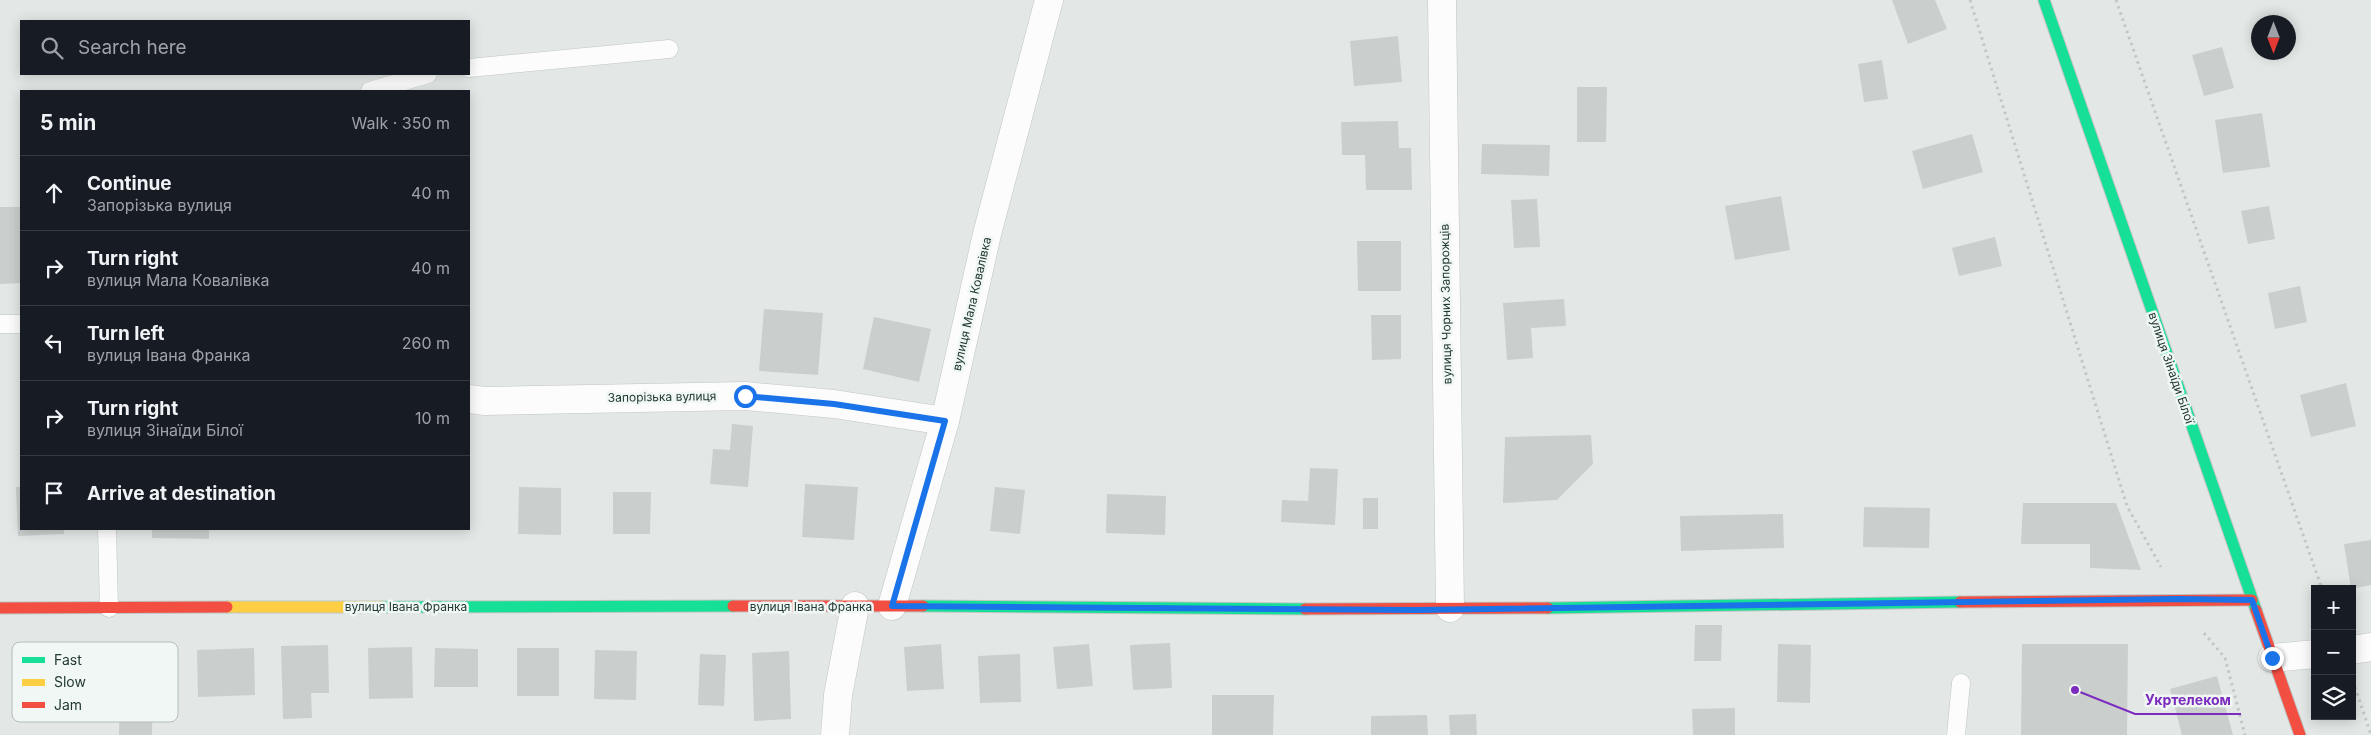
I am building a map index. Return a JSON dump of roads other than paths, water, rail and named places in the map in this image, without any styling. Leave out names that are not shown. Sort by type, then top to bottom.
[{"type":"street","name":"вулиця Мала Ковалівка","points":[[892,606],[945,421],[987,234],[1049,0]]},
{"type":"street","name":"вулиця Чорних Запорожців","points":[[1442,0],[1450,608]]},
{"type":"street","name":"вулиця Зінаїди Білої","points":[[2044,0],[2300,735]]},
{"type":"street","name":"Запорізька вулиця","points":[[470,399],[485,401],[745,396],[834,404],[945,421]]},
{"type":"street","name":"вулиця Івана Франка","points":[[0,608],[892,606],[1406,610],[2178,599],[2252,600]]},
{"type":"street","points":[[836,735],[838,695],[855,606]]},
{"type":"street","points":[[2356,649],[2371,647]]},
{"type":"street","points":[[2272,658],[2311,654]]},
{"type":"lane","points":[[470,68],[669,49]]},
{"type":"lane","points":[[373,90],[425,75]]},
{"type":"lane","points":[[0,324],[20,324]]},
{"type":"lane","points":[[108,530],[109,608]]},
{"type":"lane","points":[[1956,735],[1961,683]]},
{"type":"place","name":"Укртелеком","points":[[2075,690]]}]
